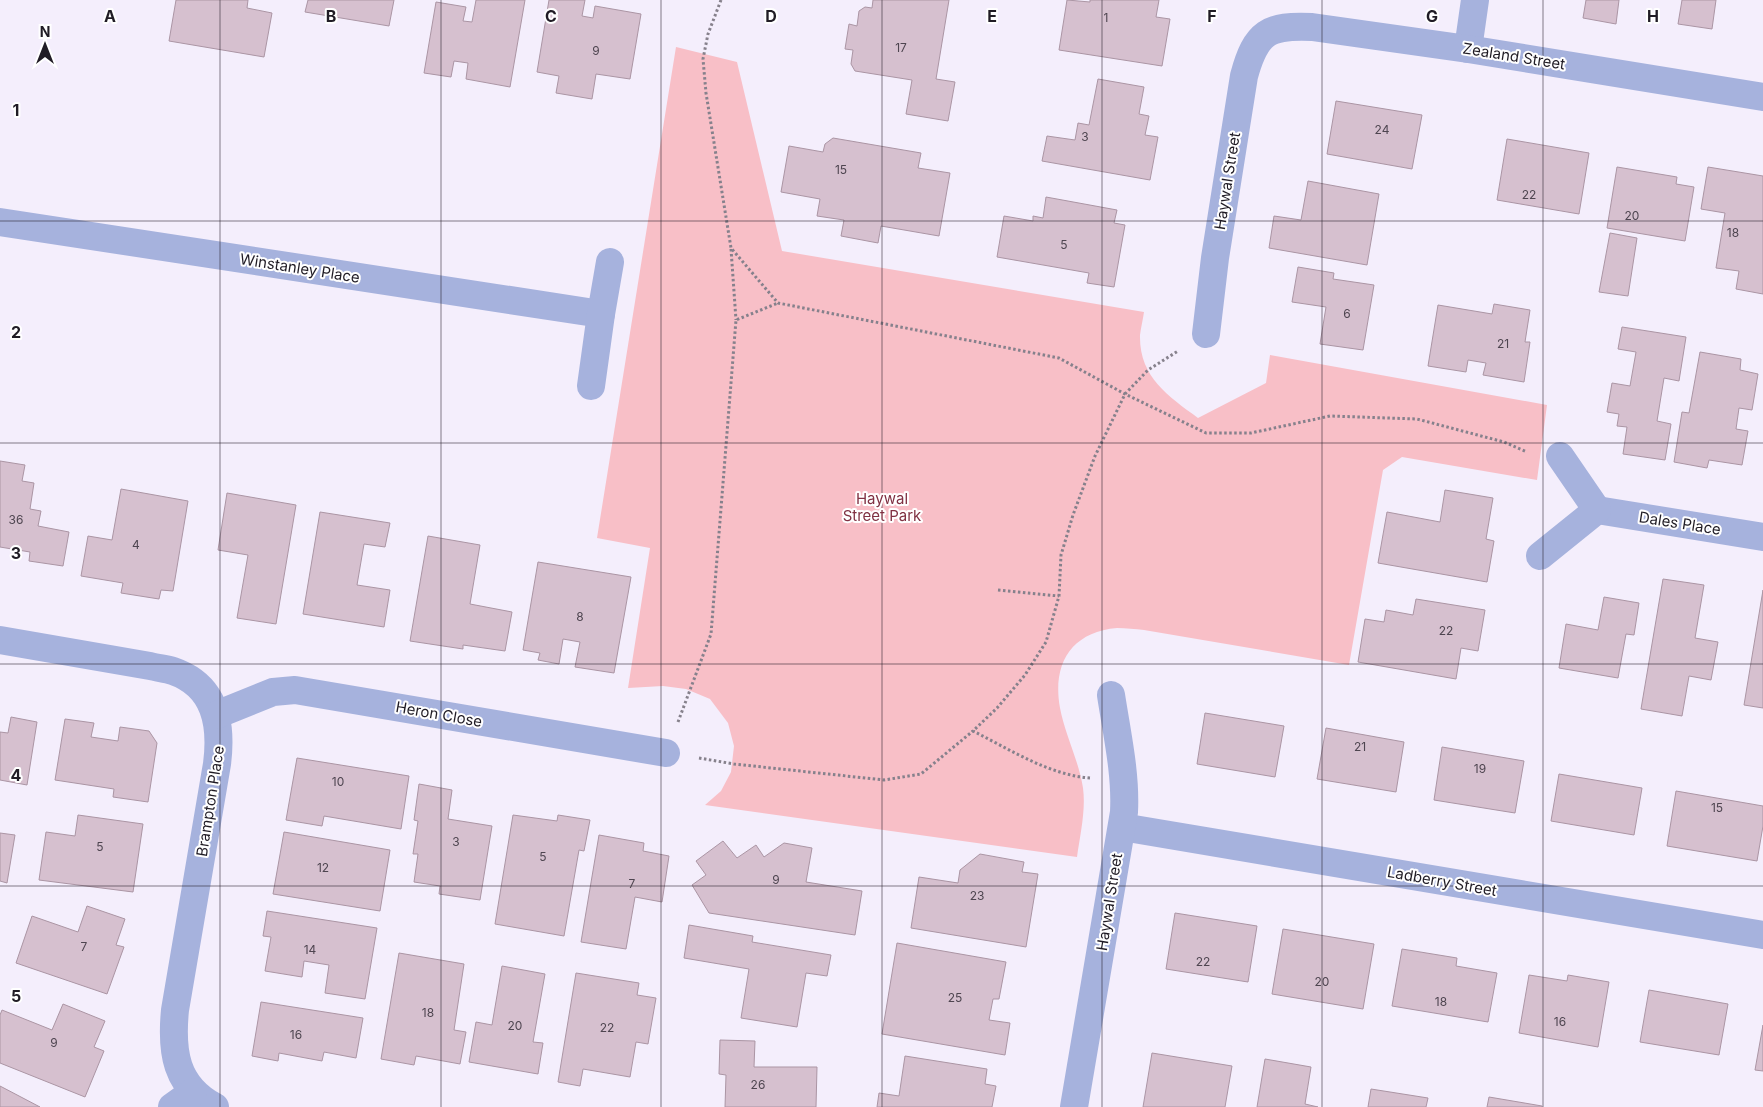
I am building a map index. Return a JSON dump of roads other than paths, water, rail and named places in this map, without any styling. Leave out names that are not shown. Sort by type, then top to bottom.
[{"type":"street","points":[[1468,49],[1475,0]]},
{"type":"street","name":"Zealand Street","points":[[1265,34],[1276,29],[1292,26],[1312,27],[1468,49],[1763,97]]},
{"type":"street","name":"Haywal Street","points":[[1206,334],[1215,258],[1244,76],[1256,42],[1265,34]]},
{"type":"street","name":"Winstanley Place","points":[[0,222],[600,314]]},
{"type":"street","points":[[591,386],[600,314],[610,262]]},
{"type":"street","points":[[1540,556],[1597,510],[1560,456]]},
{"type":"street","name":"Dales Place","points":[[1597,510],[1763,537]]},
{"type":"street","name":"Brampton Place","points":[[0,640],[150,666],[173,672],[188,678],[201,688],[216,715],[219,731],[217,764],[173,1031],[176,1061],[183,1078],[183,1099],[203,1100],[215,1107]]},
{"type":"street","name":"Heron Close","points":[[216,715],[273,692],[295,690],[666,753]]},
{"type":"street","name":"Haywal Street","points":[[1074,1107],[1122,827],[1125,796],[1111,695]]},
{"type":"street","name":"Ladberry Street","points":[[1122,827],[1763,935]]},
{"type":"park label","name":"Haywal Street Park","points":[[882,506]]}]
